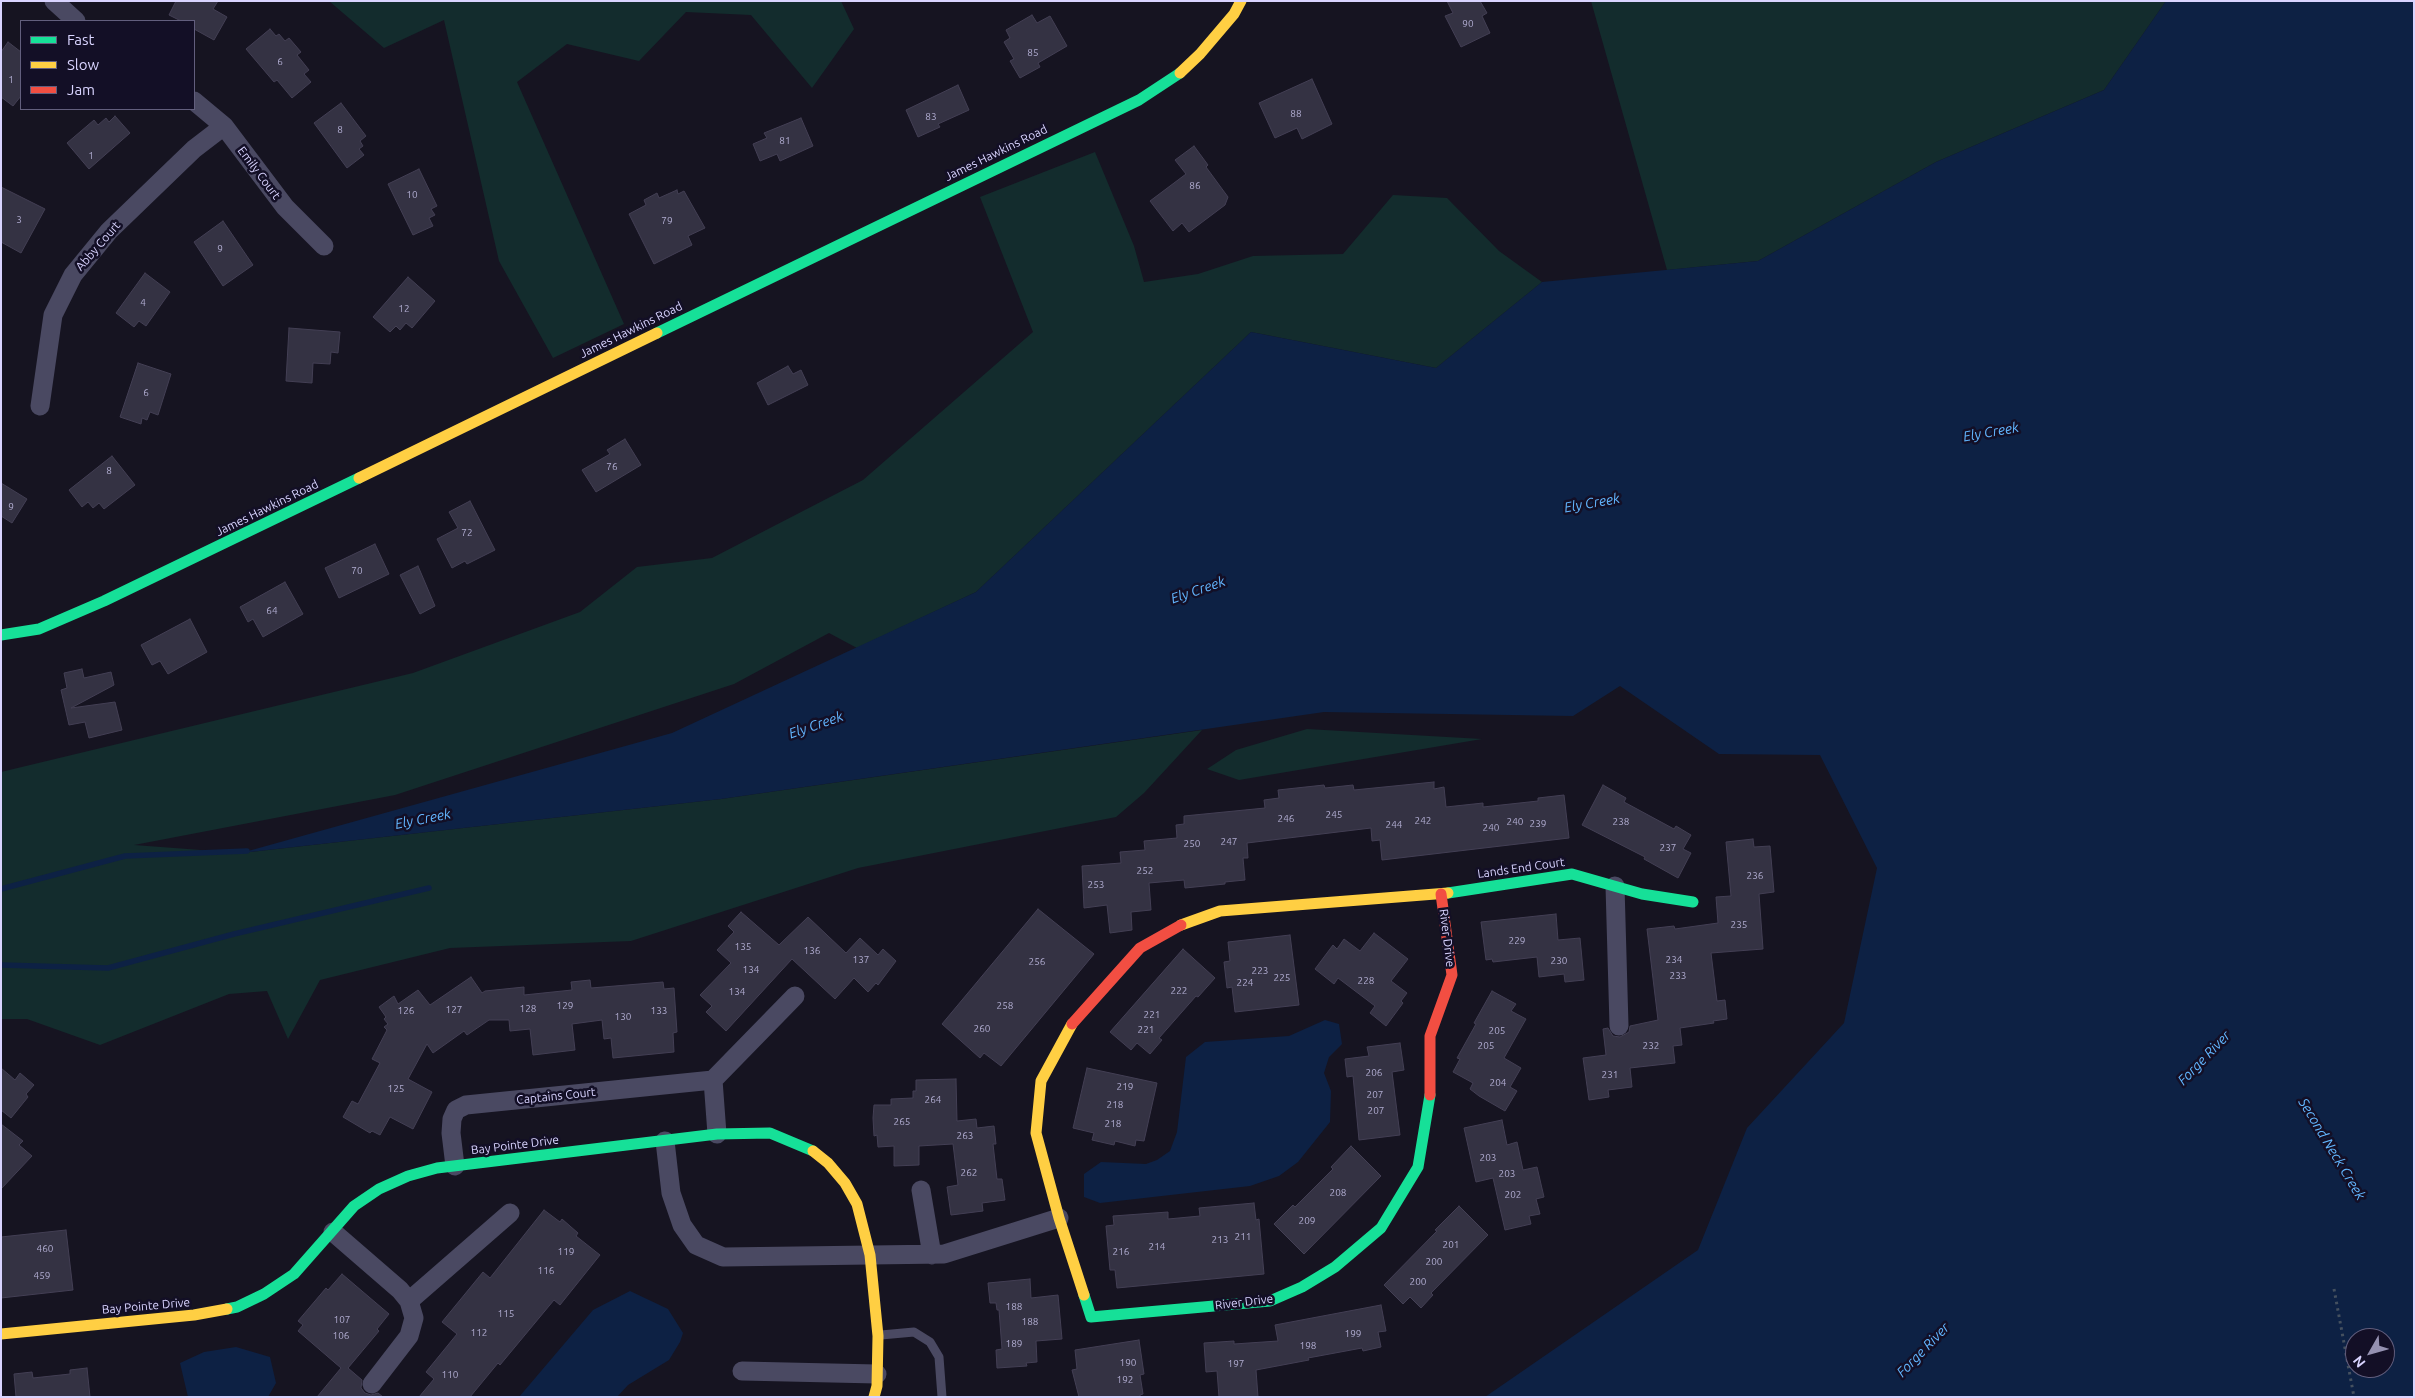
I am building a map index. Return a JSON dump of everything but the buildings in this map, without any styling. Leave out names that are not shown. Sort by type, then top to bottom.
[{"type":"street","points":[[54,1],[75,20]]},
{"type":"street","name":"James Hawkins Road","points":[[1,635],[39,629],[104,602],[1139,100],[1175,77],[1200,54],[1234,14],[1241,1]]},
{"type":"street","name":"Emily Court","points":[[195,102],[224,126],[285,207],[324,246]]},
{"type":"street","name":"Abby Court","points":[[40,406],[53,315],[73,275],[109,231],[194,149],[224,126]]},
{"type":"street","name":"Lands End Court","points":[[1441,894],[1572,874],[1642,894],[1692,902]]},
{"type":"street","points":[[1615,886],[1619,1026]]},
{"type":"street","name":"River Drive","points":[[1441,894],[1452,975],[1430,1036],[1430,1093],[1418,1167],[1381,1228],[1342,1262],[1302,1287],[1270,1301],[1091,1317],[1059,1218],[1036,1133],[1041,1081],[1072,1024],[1140,948],[1184,923],[1220,911],[1441,894]]},
{"type":"street","points":[[717,1134],[713,1080],[795,996]]},
{"type":"street","name":"Captains Court","points":[[455,1166],[451,1133],[452,1119],[456,1110],[466,1105],[713,1080]]},
{"type":"street","name":"Bay Pointe Drive","points":[[1,1334],[194,1315],[237,1307],[264,1294],[294,1274],[354,1206],[379,1189],[408,1176],[437,1168],[717,1134],[770,1133],[813,1151],[828,1163],[845,1183],[857,1204],[870,1255],[878,1336],[874,1397]]},
{"type":"street","points":[[665,1141],[671,1193],[682,1225],[696,1245],[724,1257],[944,1254],[1059,1218]]},
{"type":"street","points":[[921,1190],[932,1255]]},
{"type":"street","points":[[409,1301],[510,1213]]},
{"type":"street","points":[[333,1232],[400,1290],[409,1301],[414,1318],[409,1336],[372,1384]]},
{"type":"street","points":[[742,1371],[877,1374]]},
{"type":"lane","points":[[878,1336],[914,1332],[930,1342],[939,1357],[942,1397]]},
{"type":"path","points":[[2334,1288],[2354,1397]]},
{"type":"green space","points":[[329,1],[841,1],[854,29],[812,88],[751,15],[686,12],[639,61],[567,44],[517,82],[624,324],[553,358],[499,261],[444,20],[384,48]]},
{"type":"green space","points":[[1591,1],[2166,1],[2104,90],[1936,162],[1758,261],[1667,270]]},
{"type":"green space","points":[[1095,152],[1134,246],[1144,282],[1198,274],[1253,256],[1343,254],[1393,195],[1447,198],[1499,251],[1542,282],[1436,368],[1251,332],[976,592],[857,648],[829,633],[734,684],[395,795],[134,845],[241,853],[721,799],[1202,730],[1144,793],[1116,817],[858,868],[631,941],[450,948],[320,980],[288,1039],[267,991],[229,994],[100,1045],[27,1019],[1,1019],[1,772],[413,673],[580,612],[637,567],[712,558],[863,480],[1033,332],[980,197]]},
{"type":"green space","points":[[1307,729],[1482,739],[1239,780],[1207,769],[1236,750]]},
{"type":"water","points":[[2166,1],[2414,1],[2414,1397],[1485,1397],[1698,1250],[1747,1128],[1844,1023],[1877,868],[1820,755],[1719,754],[1620,686],[1573,716],[1324,712],[721,799],[241,853],[672,733],[976,592],[1251,332],[1436,368],[1542,282],[1758,261],[1936,162],[2104,90]]},
{"type":"water","points":[[1325,1020],[1339,1024],[1342,1044],[1329,1057],[1324,1073],[1331,1091],[1330,1122],[1298,1162],[1279,1176],[1250,1186],[1100,1203],[1084,1197],[1084,1174],[1101,1162],[1146,1164],[1157,1160],[1170,1151],[1177,1132],[1186,1057],[1205,1042],[1289,1036]]},
{"type":"water","points":[[630,1291],[668,1309],[683,1333],[669,1360],[628,1385],[617,1397],[519,1397],[593,1310]]},
{"type":"water","points":[[236,1347],[270,1357],[276,1383],[268,1397],[188,1397],[180,1363],[204,1352]]},
{"type":"waterway","name":"Ely Creek","points":[[1,889],[125,856],[247,851]]},
{"type":"waterway","points":[[1,965],[108,968],[234,934],[429,888]]},
{"type":"traffic: fast","points":[[657,333],[1139,100],[1180,73]]},
{"type":"traffic: fast","points":[[1,635],[39,629],[104,601],[359,478]]},
{"type":"traffic: fast","points":[[1448,893],[1572,874],[1642,894],[1693,902]]},
{"type":"traffic: fast","points":[[1084,1295],[1091,1317],[1270,1301],[1302,1287],[1335,1267],[1381,1228],[1418,1167],[1430,1095]]},
{"type":"traffic: fast","points":[[227,1309],[237,1307],[264,1294],[294,1274],[354,1206],[379,1189],[408,1176],[437,1168],[717,1134],[770,1133],[813,1151]]},
{"type":"traffic: slow","points":[[1180,73],[1200,54],[1234,14],[1241,1]]},
{"type":"traffic: slow","points":[[359,478],[657,333]]},
{"type":"traffic: slow","points":[[1181,925],[1220,911],[1448,893]]},
{"type":"traffic: slow","points":[[1072,1024],[1041,1081],[1036,1133],[1059,1218],[1084,1295]]},
{"type":"traffic: slow","points":[[813,1151],[828,1163],[845,1183],[857,1204],[870,1255],[878,1336],[877,1386],[874,1397]]},
{"type":"traffic: slow","points":[[1,1334],[194,1315],[227,1309]]},
{"type":"traffic: jam","points":[[1430,1095],[1430,1036],[1452,975],[1441,894]]},
{"type":"traffic: jam","points":[[1072,1024],[1140,948],[1181,925]]},
{"type":"water label","name":"Forge River","points":[[2204,1058]]},
{"type":"water label","name":"Second Neck Creek","points":[[2332,1149]]},
{"type":"water label","name":"Forge River","points":[[1923,1350]]}]
